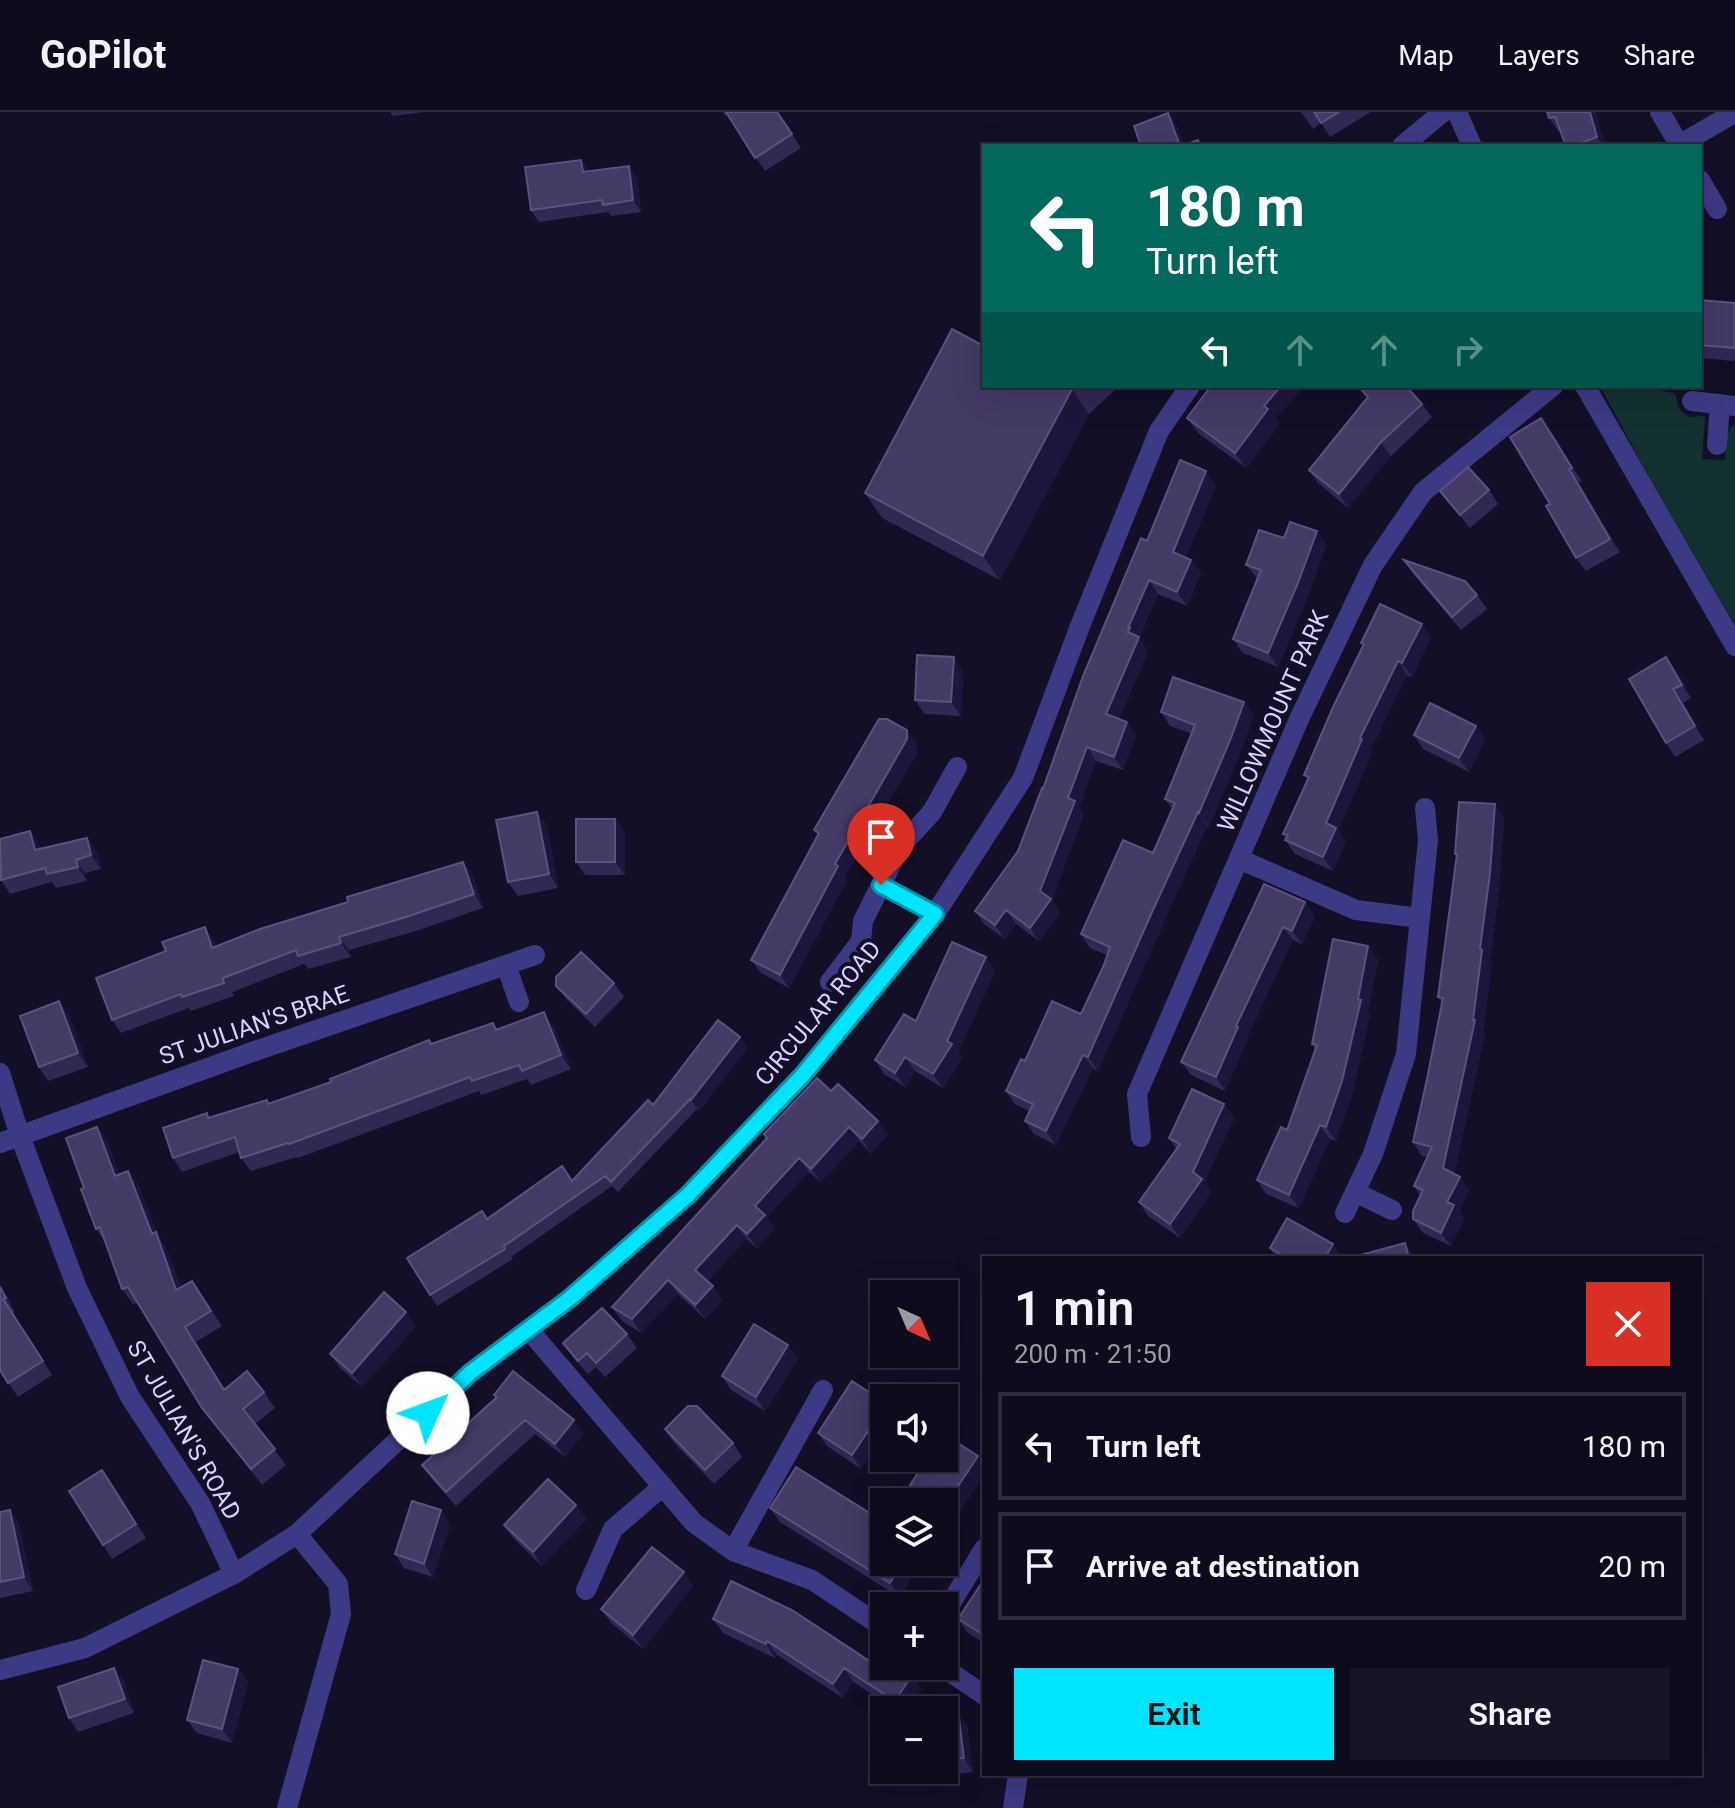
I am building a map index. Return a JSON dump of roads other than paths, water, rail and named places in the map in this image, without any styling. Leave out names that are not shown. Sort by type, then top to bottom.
[{"type":"street","points":[[1404,144],[1443,112]]},
{"type":"street","points":[[1457,112],[1471,144]]},
{"type":"street","points":[[1660,112],[1679,144]]},
{"type":"street","points":[[1682,144],[1734,113]]},
{"type":"street","points":[[1702,183],[1717,209]]},
{"type":"street","name":"CIRCULAR ROAD","points":[[234,1574],[297,1534],[470,1373],[569,1299],[688,1195],[802,1076],[935,914],[1023,778],[1159,431],[1189,388]]},
{"type":"street","name":"WILLOWMOUNT PARK","points":[[1141,1137],[1137,1094],[1300,717],[1373,565],[1423,492],[1551,388]]},
{"type":"street","points":[[1586,388],[1735,646]]},
{"type":"street","points":[[1692,401],[1728,405],[1717,445]]},
{"type":"street","points":[[830,982],[861,941],[863,921],[900,847],[932,812],[957,767]]},
{"type":"street","points":[[1345,1213],[1373,1154],[1406,1054],[1428,840],[1425,808]]},
{"type":"street","points":[[1239,859],[1356,910],[1419,918]]},
{"type":"street","points":[[881,885],[935,914]]},
{"type":"street","name":"ST JULIAN'S BRAE","points":[[0,1143],[535,955]]},
{"type":"street","points":[[506,965],[519,1002]]},
{"type":"street","name":"ST JULIAN'S ROAD","points":[[0,1073],[20,1136],[77,1288],[130,1397],[200,1503],[234,1574]]},
{"type":"street","points":[[1355,1192],[1392,1210]]},
{"type":"street","points":[[528,1329],[694,1523],[733,1551],[812,1580],[870,1619]]},
{"type":"street","points":[[733,1551],[823,1390]]},
{"type":"street","points":[[586,1590],[613,1529],[663,1486]]},
{"type":"street","points":[[287,1808],[341,1614],[338,1584],[297,1534]]},
{"type":"street","points":[[958,1592],[982,1552]]},
{"type":"street","points":[[0,1670],[85,1648],[234,1574]]},
{"type":"street","points":[[958,1677],[982,1694]]},
{"type":"street","points":[[1013,1808],[1018,1776]]}]
